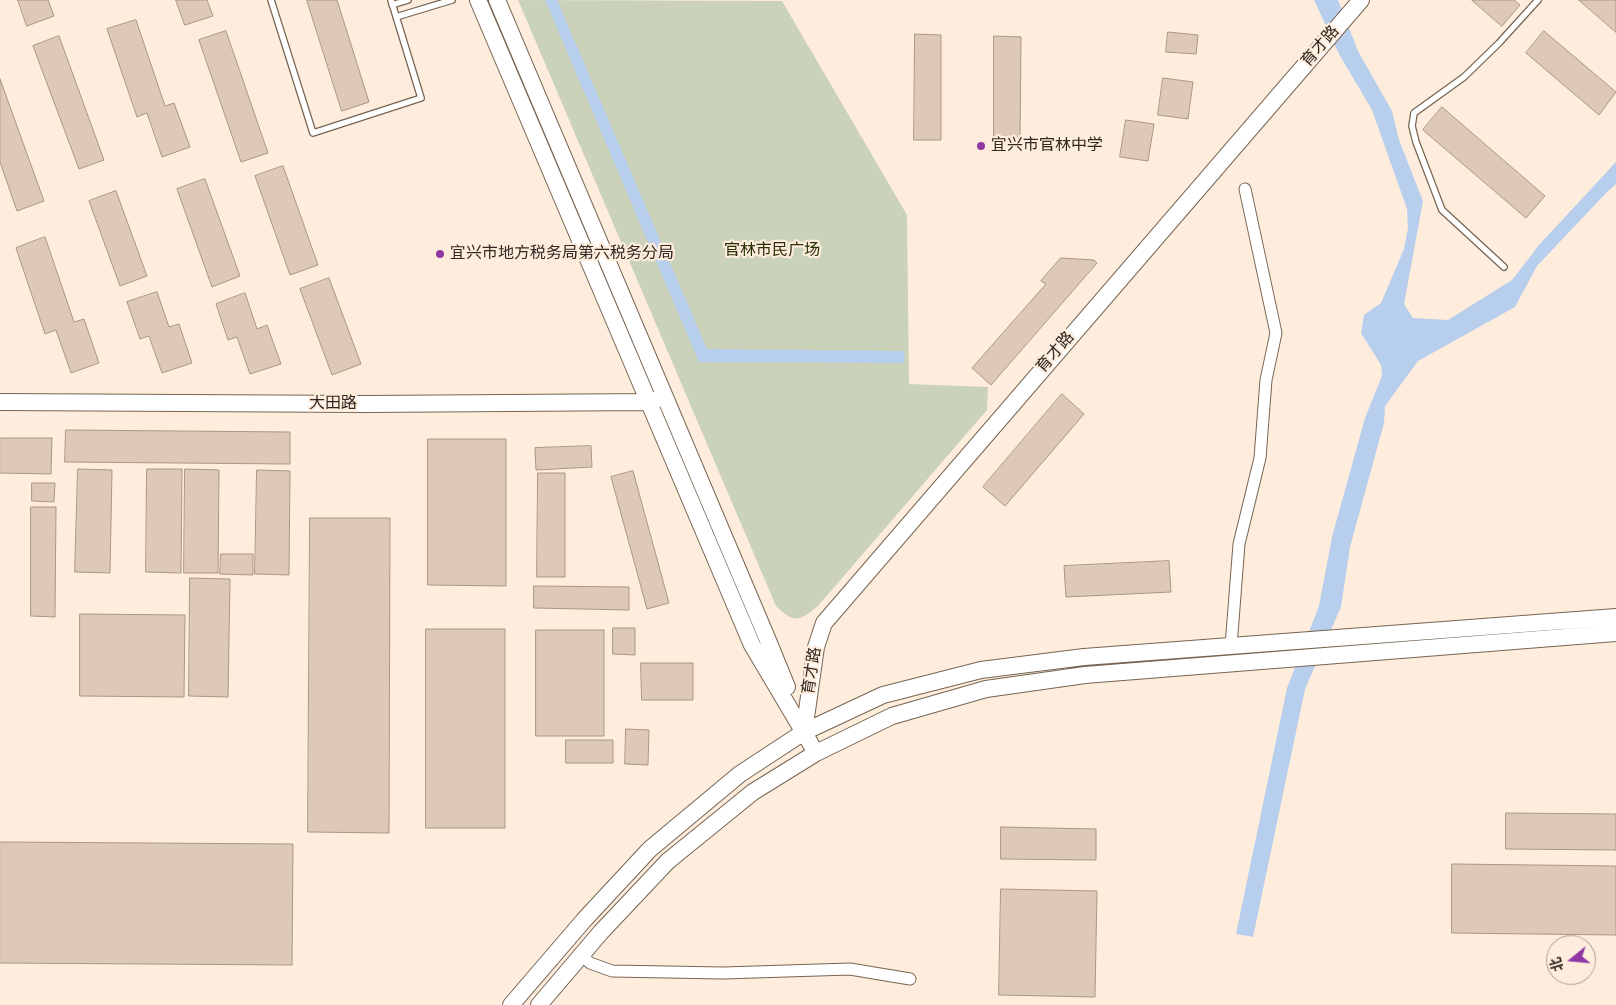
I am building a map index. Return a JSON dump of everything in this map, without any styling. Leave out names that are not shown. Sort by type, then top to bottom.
[{"type":"main road","points":[[478,0],[752,645],[816,753]]},
{"type":"main road","points":[[497,0],[767,638],[804,732]]},
{"type":"main road","name":"育才路","points":[[804,732],[816,647],[824,623],[1361,0]]},
{"type":"main road","name":"大田路","points":[[0,402],[367,404],[649,402],[665,396]]},
{"type":"main road","points":[[511,1005],[584,920],[650,849],[740,774],[804,732],[882,695],[981,670],[1084,657],[1616,616]]},
{"type":"main road","points":[[539,1005],[601,932],[668,861],[753,792],[816,753],[892,716],[986,689],[1086,675],[1616,633]]},
{"type":"street","points":[[1230,646],[1239,544],[1260,458],[1266,380],[1276,333],[1245,189]]},
{"type":"street","points":[[581,955],[590,964],[612,971],[723,973],[850,969],[910,979]]},
{"type":"lane","points":[[271,0],[313,133],[421,98],[392,2],[408,0]]},
{"type":"lane","points":[[396,17],[452,0]]},
{"type":"lane","points":[[1504,267],[1442,210],[1416,142],[1412,126],[1414,113],[1464,77],[1499,43],[1538,0]]},
{"type":"green space","name":"官林市民广场","points":[[518,0],[782,1],[907,215],[909,384],[988,387],[987,410],[818,606],[801,618],[792,618],[776,606]]},
{"type":"water","points":[[545,0],[557,0],[707,349],[905,351],[904,363],[699,362]]},
{"type":"water","points":[[1314,0],[1338,0],[1358,51],[1392,111],[1399,140],[1423,201],[1404,304],[1413,318],[1448,320],[1512,280],[1539,245],[1616,162],[1616,184],[1537,266],[1515,307],[1418,361],[1385,406],[1384,423],[1350,547],[1341,607],[1305,689],[1253,937],[1236,934],[1287,688],[1319,606],[1332,537],[1365,418],[1382,376],[1381,365],[1361,333],[1364,315],[1381,303],[1404,249],[1408,228],[1407,209],[1372,110],[1339,54]]},
{"type":"building","points":[[18,0],[48,0],[54,16],[27,26]]},
{"type":"building","points":[[176,0],[207,0],[213,16],[185,25]]},
{"type":"building","points":[[307,0],[337,0],[369,102],[342,111]]},
{"type":"building","points":[[1472,0],[1514,0],[1520,5],[1502,26]]},
{"type":"building","points":[[1579,0],[1616,0],[1616,32]]},
{"type":"building","points":[[136,20],[165,106],[174,103],[190,147],[162,157],[147,113],[137,117],[107,29]]},
{"type":"building","points":[[226,31],[268,153],[241,162],[199,40]]},
{"type":"building","points":[[1544,31],[1616,92],[1599,115],[1526,53]]},
{"type":"building","points":[[1168,32],[1198,35],[1196,54],[1166,52]]},
{"type":"building","points":[[915,34],[941,35],[941,140],[914,140]]},
{"type":"building","points":[[59,36],[104,160],[79,169],[33,46]]},
{"type":"building","points":[[994,36],[1021,37],[1020,141],[994,141]]},
{"type":"building","points":[[1163,78],[1193,82],[1188,119],[1158,115]]},
{"type":"building","points":[[0,79],[44,201],[17,211],[0,162]]},
{"type":"building","points":[[1442,107],[1545,196],[1526,218],[1423,130]]},
{"type":"building","points":[[1126,120],[1154,124],[1148,161],[1120,157]]},
{"type":"building","points":[[283,166],[318,265],[290,275],[255,176]]},
{"type":"building","points":[[205,179],[240,276],[212,287],[177,189]]},
{"type":"building","points":[[116,191],[147,276],[120,286],[89,201]]},
{"type":"building","points":[[45,237],[74,322],[84,319],[99,363],[71,373],[56,330],[45,334],[16,248]]},
{"type":"building","points":[[1061,258],[1094,260],[1097,263],[991,385],[972,368],[1046,284],[1041,281]]},
{"type":"building","points":[[329,278],[361,364],[332,375],[300,289]]},
{"type":"building","points":[[157,292],[169,327],[179,324],[192,363],[162,373],[149,336],[140,339],[127,302]]},
{"type":"building","points":[[245,293],[257,329],[267,325],[281,364],[250,374],[237,337],[228,340],[216,304]]},
{"type":"building","points":[[1062,394],[1084,414],[1005,506],[983,487]]},
{"type":"building","points":[[66,430],[290,432],[290,464],[65,462]]},
{"type":"building","points":[[0,438],[52,438],[51,474],[0,473]]},
{"type":"building","points":[[428,439],[506,439],[506,586],[428,585]]},
{"type":"building","points":[[591,446],[592,467],[536,470],[535,448]]},
{"type":"building","points":[[78,469],[112,470],[110,573],[75,572]]},
{"type":"building","points":[[147,469],[182,469],[181,573],[146,572]]},
{"type":"building","points":[[185,469],[219,470],[218,573],[184,573]]},
{"type":"building","points":[[257,470],[290,471],[289,575],[255,574]]},
{"type":"building","points":[[633,471],[669,603],[647,609],[611,477]]},
{"type":"building","points":[[538,473],[565,473],[565,577],[537,577]]},
{"type":"building","points":[[32,483],[55,483],[54,502],[32,501]]},
{"type":"building","points":[[31,507],[56,507],[55,617],[31,616]]},
{"type":"building","points":[[310,518],[390,518],[389,833],[308,832]]},
{"type":"building","points":[[221,554],[253,554],[253,575],[220,574]]},
{"type":"building","points":[[1169,561],[1171,592],[1066,597],[1064,566]]},
{"type":"building","points":[[190,578],[230,579],[228,697],[189,696]]},
{"type":"building","points":[[534,586],[629,587],[629,610],[534,608]]},
{"type":"building","points":[[80,614],[185,615],[184,697],[80,696]]},
{"type":"building","points":[[613,628],[635,628],[635,655],[613,654]]},
{"type":"building","points":[[426,629],[505,629],[505,828],[426,828]]},
{"type":"building","points":[[536,630],[604,630],[604,736],[536,736]]},
{"type":"building","points":[[641,663],[693,663],[693,700],[642,700]]},
{"type":"building","points":[[626,729],[649,730],[648,765],[625,764]]},
{"type":"building","points":[[566,740],[613,740],[613,763],[566,763]]},
{"type":"building","points":[[1506,813],[1616,814],[1616,850],[1506,849]]},
{"type":"building","points":[[1001,827],[1096,829],[1096,860],[1001,859]]},
{"type":"building","points":[[0,842],[293,844],[292,965],[0,963]]},
{"type":"building","points":[[1452,864],[1616,866],[1616,935],[1452,933]]},
{"type":"building","points":[[1001,889],[1097,891],[1095,997],[999,995]]},
{"type":"place","name":"宜兴市官林中学","points":[[981,146]]},
{"type":"place","name":"宜兴市地方税务局第六税务分局","points":[[440,254]]}]
